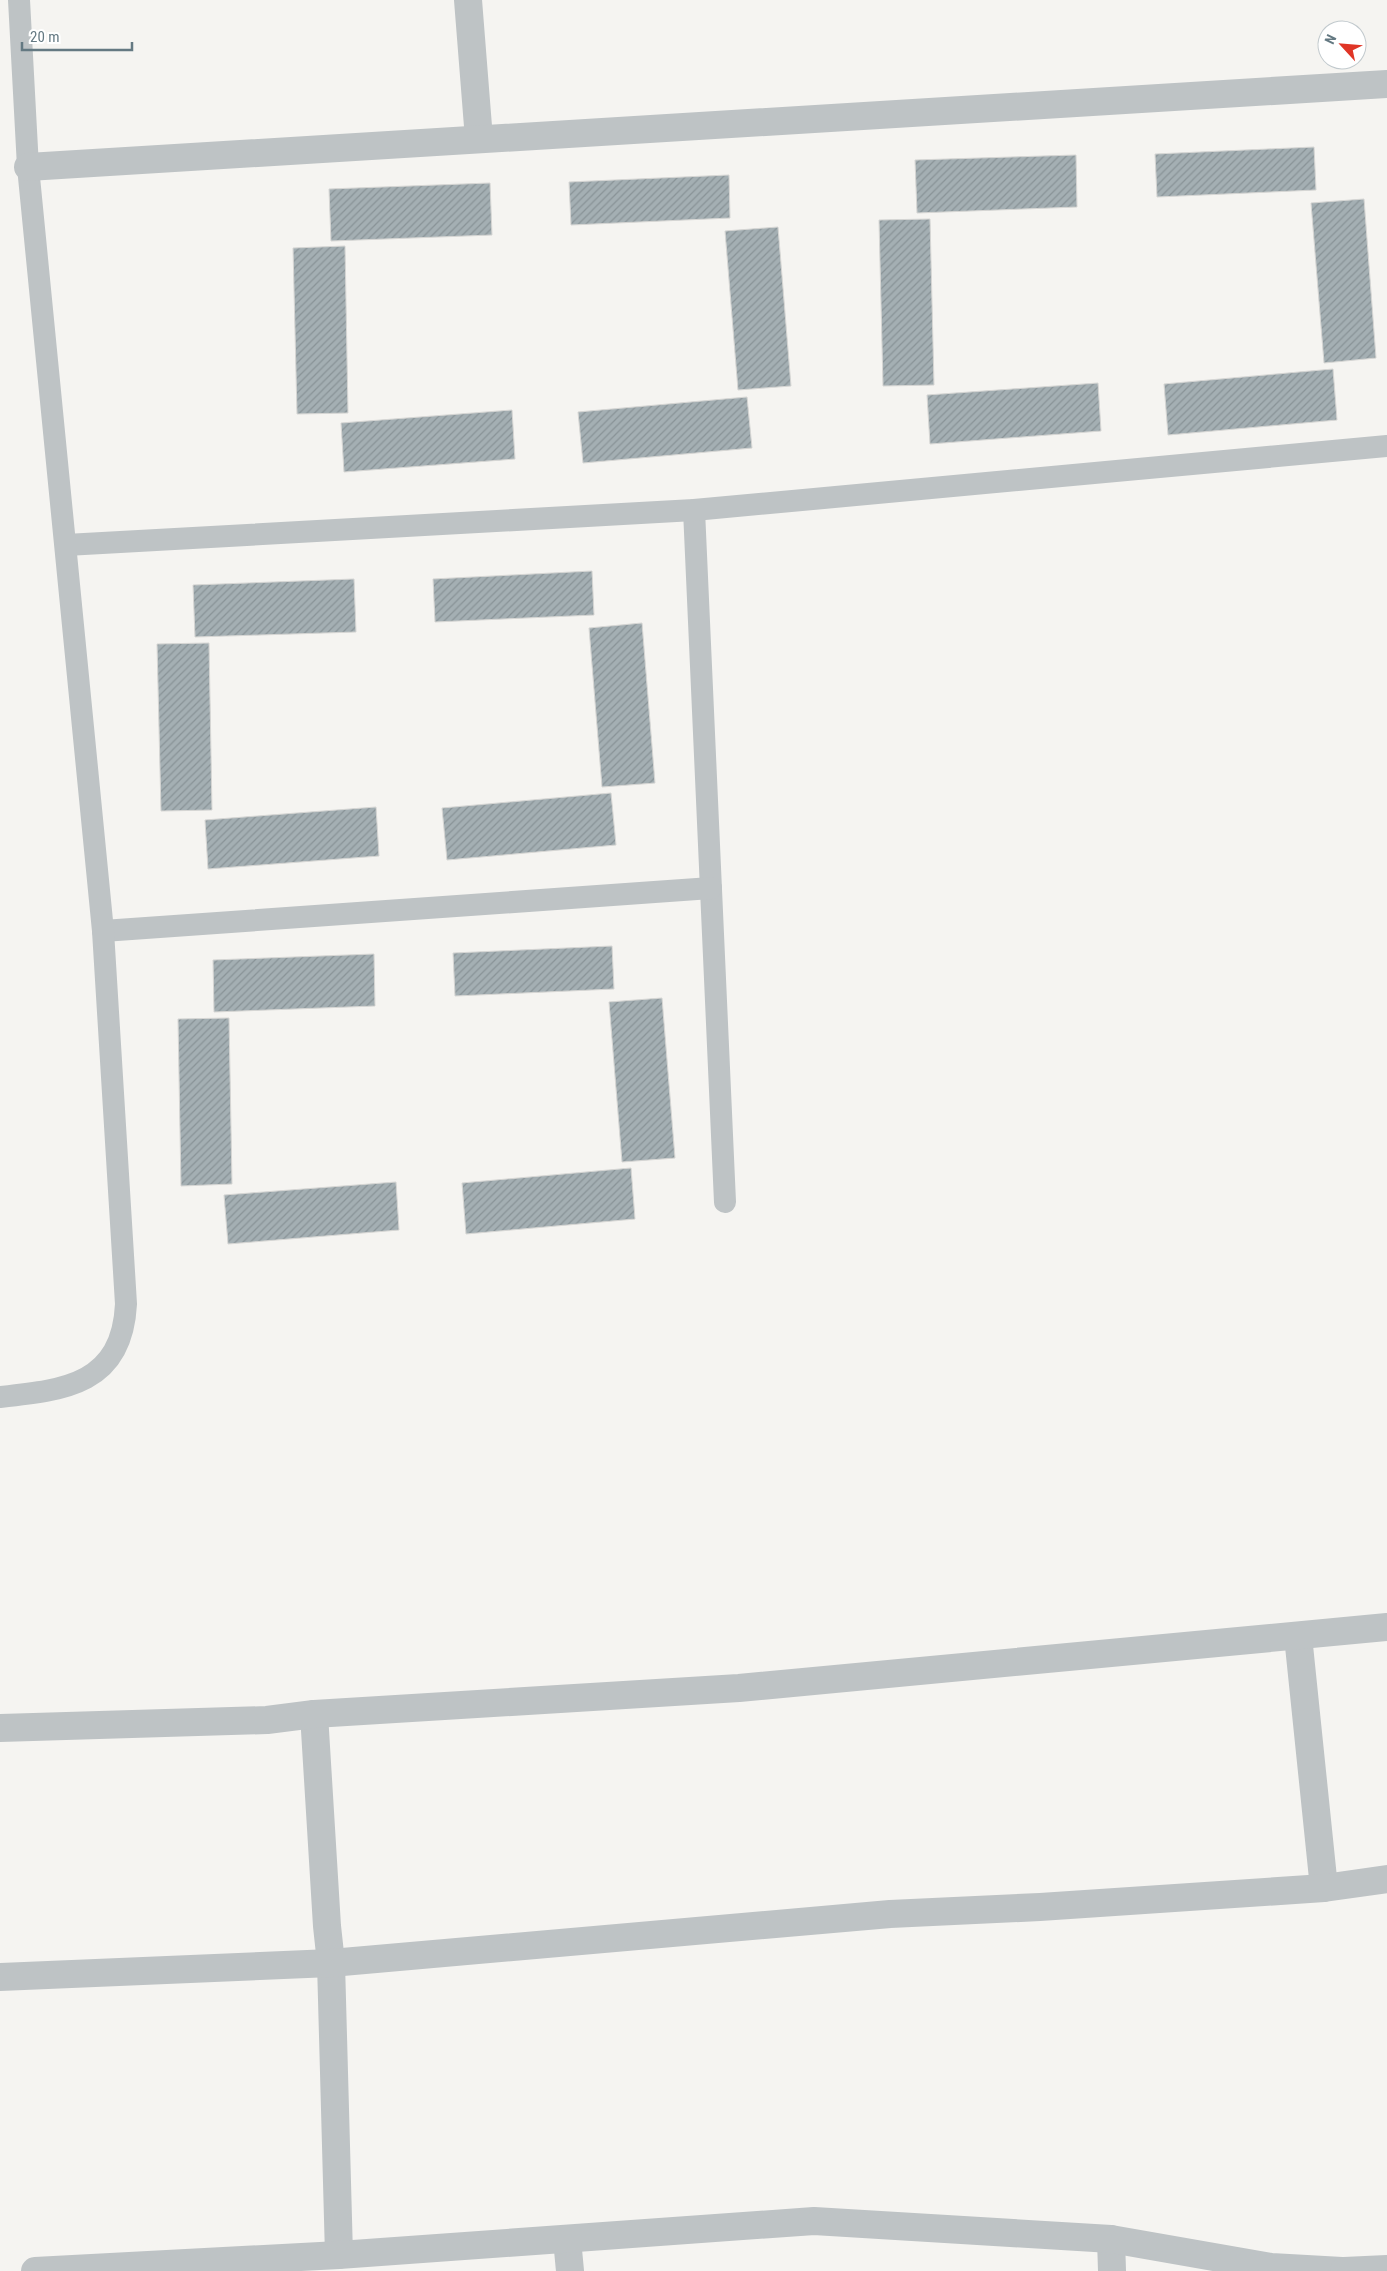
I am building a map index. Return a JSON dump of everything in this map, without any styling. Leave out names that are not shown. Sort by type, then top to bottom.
[{"type":"street","points":[[468,0],[479,139]]},
{"type":"street","points":[[28,167],[1387,84]]},
{"type":"street","points":[[0,1728],[267,1720],[314,1714],[739,1688],[1387,1627]]},
{"type":"street","points":[[1298,1636],[1324,1888]]},
{"type":"street","points":[[314,1714],[331,1963],[339,2256]]},
{"type":"street","points":[[0,1977],[331,1963],[890,1914],[1040,1907],[1324,1888],[1387,1879]]},
{"type":"street","points":[[35,2271],[339,2256],[814,2221],[1110,2239],[1271,2267],[1343,2271],[1387,2269]]},
{"type":"street","points":[[568,2239],[570,2271]]},
{"type":"street","points":[[1110,2239],[1112,2271]]},
{"type":"lane","points":[[0,1397],[47,1392],[70,1386],[86,1379],[114,1355],[125,1325],[126,1304],[103,931],[28,167],[19,0]]},
{"type":"lane","points":[[66,545],[694,510],[1387,446]]},
{"type":"lane","points":[[694,510],[725,1202]]},
{"type":"lane","points":[[103,931],[711,888]]},
{"type":"building","points":[[1314,147],[1316,190],[1157,197],[1155,154]]},
{"type":"building","points":[[1076,155],[1077,207],[917,213],[915,160]]},
{"type":"building","points":[[729,175],[730,218],[571,225],[569,182]]},
{"type":"building","points":[[490,183],[492,235],[331,241],[329,189]]},
{"type":"building","points":[[1364,199],[1376,358],[1324,363],[1311,203]]},
{"type":"building","points":[[930,219],[934,385],[883,386],[879,220]]},
{"type":"building","points":[[778,227],[791,386],[738,390],[725,231]]},
{"type":"building","points":[[345,246],[348,413],[297,414],[293,248]]},
{"type":"building","points":[[1333,369],[1337,420],[1168,435],[1164,384]]},
{"type":"building","points":[[1098,383],[1101,431],[930,444],[927,395]]},
{"type":"building","points":[[747,397],[752,448],[583,463],[578,412]]},
{"type":"building","points":[[512,410],[515,459],[344,472],[341,423]]},
{"type":"building","points":[[592,571],[594,615],[435,622],[433,579]]},
{"type":"building","points":[[354,579],[356,632],[195,637],[193,585]]},
{"type":"building","points":[[642,623],[655,783],[602,787],[589,628]]},
{"type":"building","points":[[209,643],[212,810],[161,811],[157,644]]},
{"type":"building","points":[[611,793],[616,845],[447,860],[442,808]]},
{"type":"building","points":[[376,807],[379,856],[208,869],[205,820]]},
{"type":"building","points":[[612,946],[614,989],[455,996],[453,953]]},
{"type":"building","points":[[374,954],[375,1006],[214,1012],[213,960]]},
{"type":"building","points":[[662,998],[675,1158],[622,1162],[609,1002]]},
{"type":"building","points":[[229,1018],[232,1184],[181,1186],[178,1019]]},
{"type":"building","points":[[631,1168],[635,1219],[466,1234],[462,1183]]},
{"type":"building","points":[[396,1182],[399,1230],[228,1244],[224,1195]]}]
